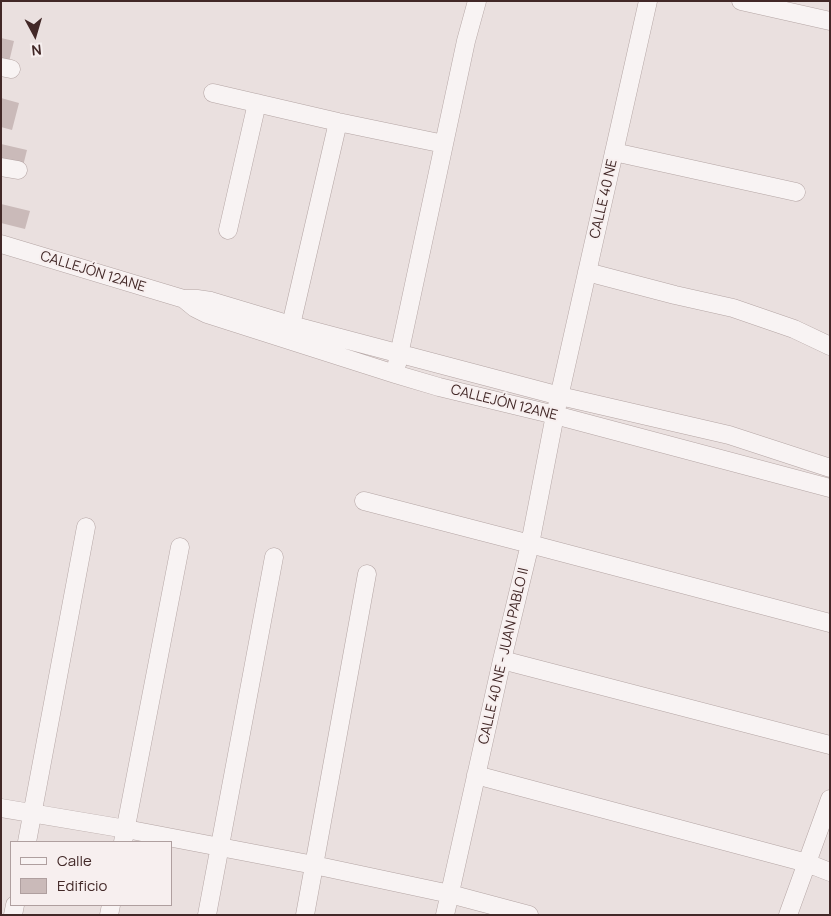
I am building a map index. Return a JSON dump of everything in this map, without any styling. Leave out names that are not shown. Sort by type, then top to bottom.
[{"type":"street","points":[[395,374],[466,41],[477,1]]},
{"type":"street","name":"CALLE 40 NE","points":[[560,396],[648,1]]},
{"type":"street","points":[[741,1],[830,21]]},
{"type":"street","points":[[213,92],[338,122],[444,144]]},
{"type":"street","points":[[228,230],[257,103]]},
{"type":"street","points":[[291,324],[338,122]]},
{"type":"street","points":[[614,152],[796,192]]},
{"type":"street","name":"CALLEJÓN 12ANE","points":[[1,244],[184,299],[197,298],[211,301],[560,396],[729,435],[830,468]]},
{"type":"street","points":[[587,272],[732,308],[829,342]]},
{"type":"street","name":"CALLEJÓN 12ANE","points":[[184,299],[195,308],[207,314],[439,387],[830,488]]},
{"type":"street","name":"CALLE 40 NE - JUAN PABLO II","points":[[445,915],[530,544],[560,396]]},
{"type":"street","points":[[364,501],[830,623]]},
{"type":"street","points":[[27,841],[86,527]]},
{"type":"street","points":[[125,836],[180,547]]},
{"type":"street","points":[[207,915],[274,557]]},
{"type":"street","points":[[305,915],[367,574]]},
{"type":"street","points":[[502,660],[830,745]]},
{"type":"street","points":[[476,775],[807,863],[830,872]]},
{"type":"street","points":[[788,915],[830,799]]},
{"type":"street","points":[[1,808],[125,836],[168,841]]},
{"type":"street","points":[[172,842],[219,847],[314,865],[450,894],[529,915]]},
{"type":"building","points":[[1,38],[14,41],[9,62],[1,60]]},
{"type":"building","points":[[1,98],[19,103],[12,130],[1,127]]},
{"type":"building","points":[[1,144],[27,150],[23,166],[1,161]]},
{"type":"building","points":[[1,204],[30,211],[25,229],[1,223]]}]
